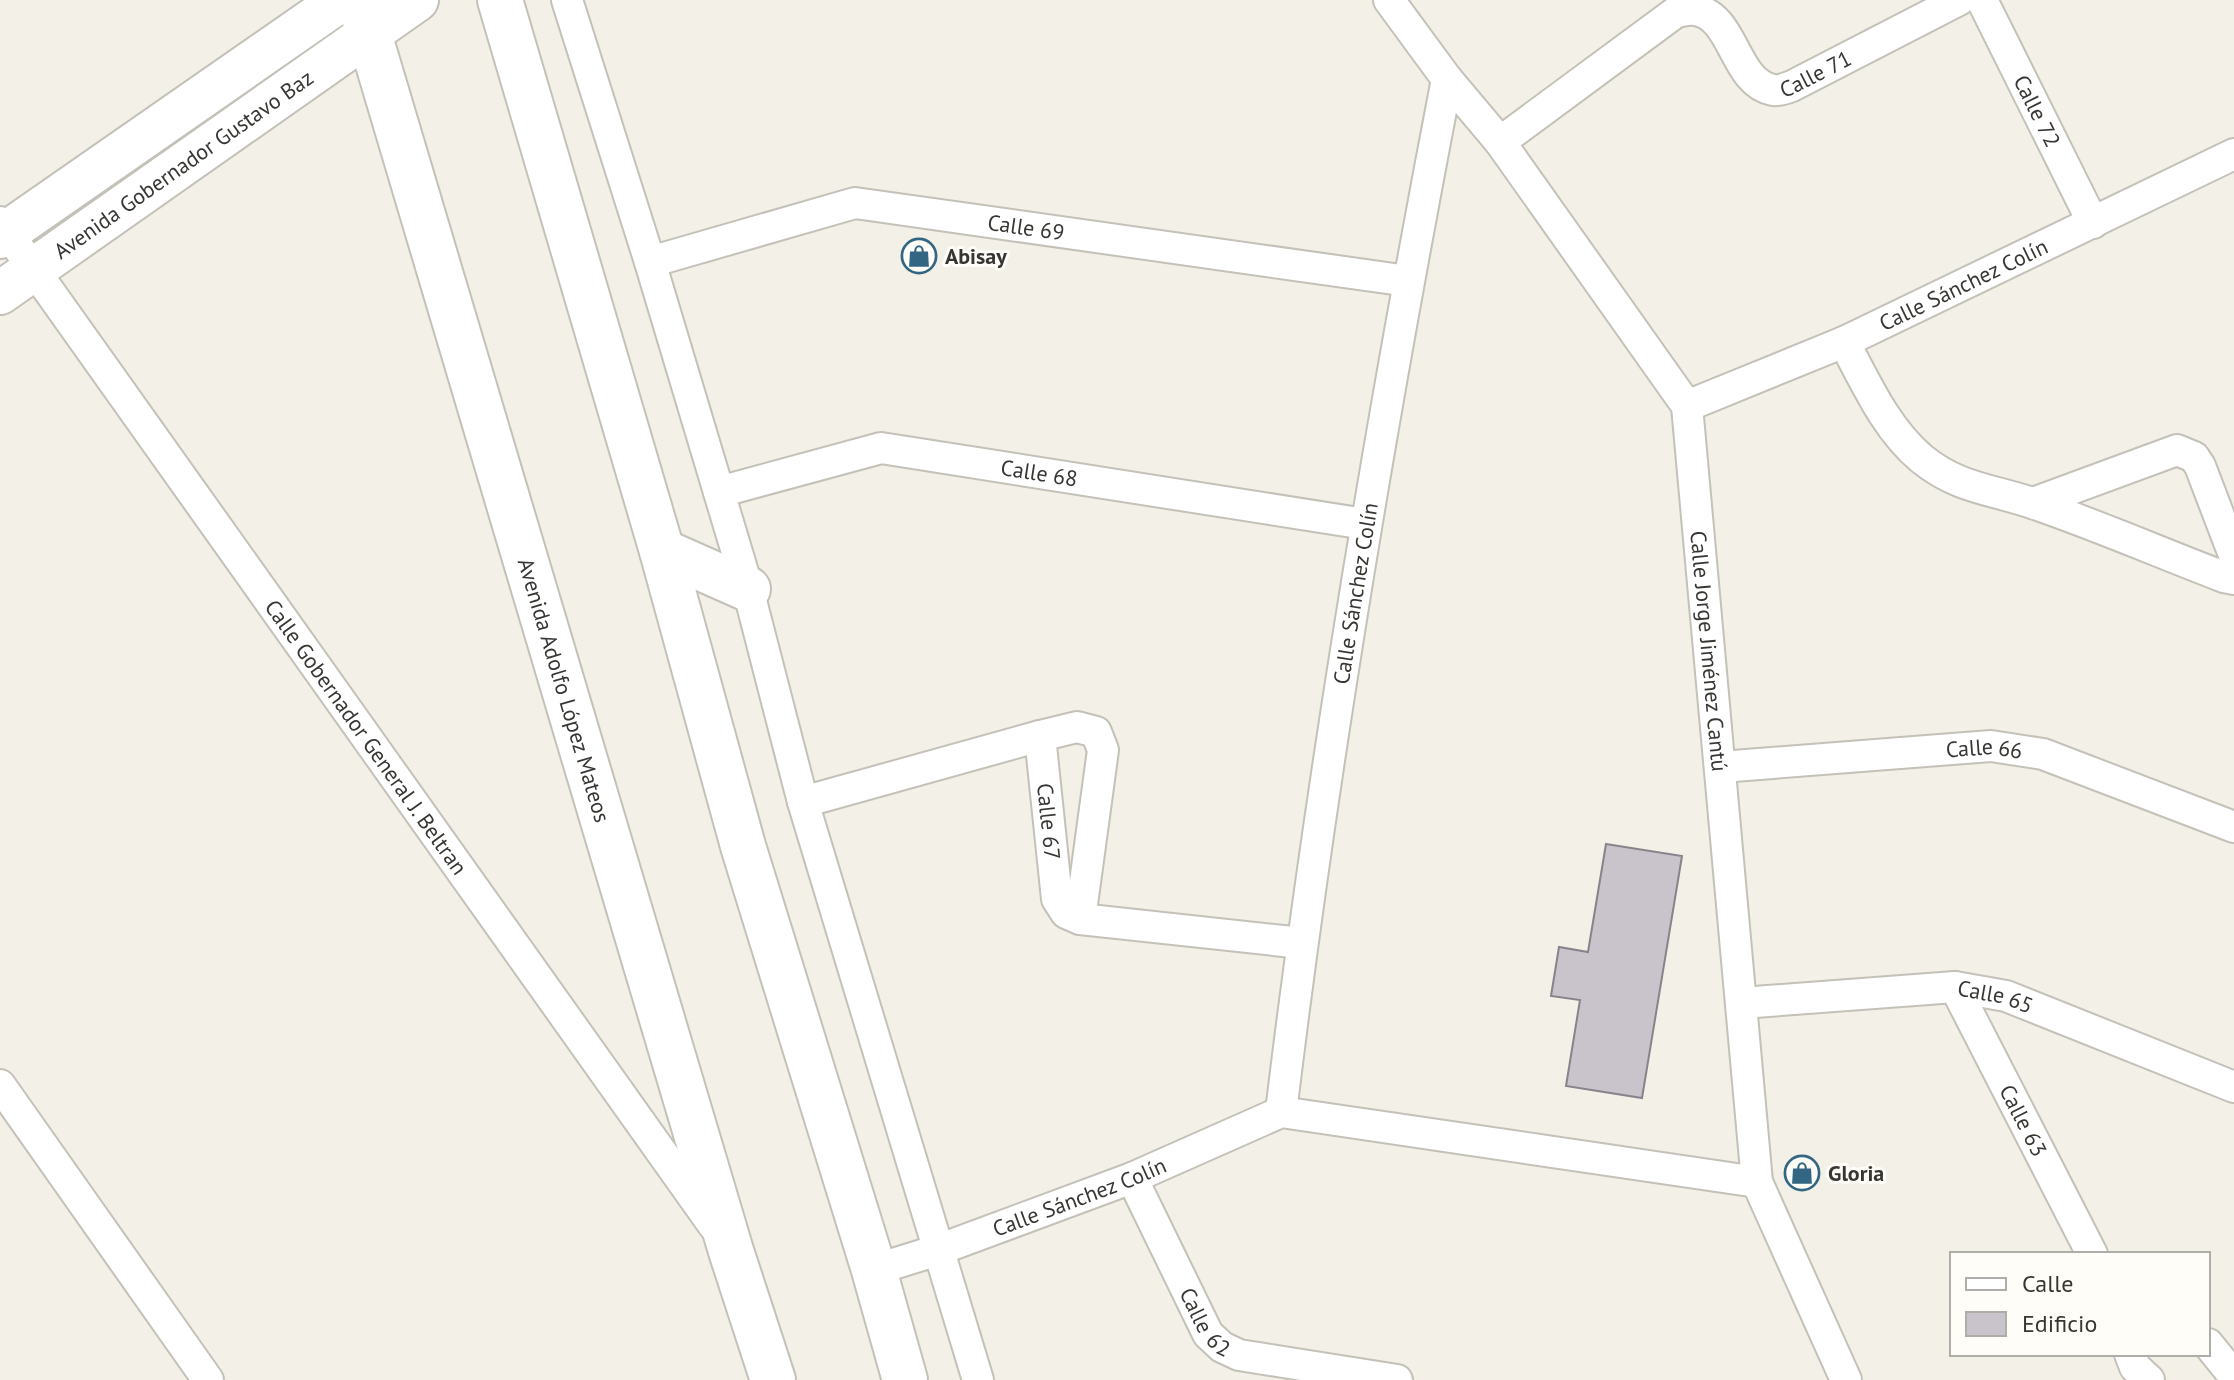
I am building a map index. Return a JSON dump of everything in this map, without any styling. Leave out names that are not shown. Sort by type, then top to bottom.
[{"type":"main road","points":[[500,0],[662,551],[743,846],[905,1380]]},
{"type":"main road","name":"Avenida Adolfo López Mateos","points":[[363,18],[731,1251],[773,1380]]},
{"type":"main road","points":[[662,551],[748,589]]},
{"type":"street","name":"Avenida Gobernador Gustavo Baz","points":[[2,230],[341,0]]},
{"type":"street","name":"Avenida Gobernador Gustavo Baz","points":[[0,293],[363,18],[417,0]]},
{"type":"street","points":[[567,0],[748,589],[803,802],[978,1380]]},
{"type":"street","name":"Calle Jorge Jiménez Cantú","points":[[1389,0],[1447,79],[1500,142],[1687,406],[1757,1182],[1846,1380]]},
{"type":"street","name":"Calle 71","points":[[1500,142],[1676,12],[1697,10],[1717,22],[1745,69],[1759,83],[1774,90],[1792,86],[1959,0]]},
{"type":"street","name":"Calle 72","points":[[1982,0],[2093,223]]},
{"type":"street","name":"Calle Sánchez Colín","points":[[874,1270],[938,1250],[1132,1178],[1281,1112],[1302,943],[1365,524],[1447,79]]},
{"type":"street","name":"Calle Sánchez Colín","points":[[1687,406],[1844,342],[2234,154]]},
{"type":"street","name":"Calle 69","points":[[650,262],[855,203],[1408,281]]},
{"type":"street","name":"Calle Gobernador General J. Beltran","points":[[2,230],[34,269],[731,1251]]},
{"type":"street","points":[[1844,342],[1881,411],[1901,437],[1921,458],[1964,485],[2033,503],[2234,579]]},
{"type":"street","name":"Calle 68","points":[[719,492],[881,448],[1365,524]]},
{"type":"street","points":[[2033,503],[2169,451],[2187,452],[2200,466],[2234,555]]},
{"type":"street","points":[[803,802],[1077,727],[1096,732],[1103,750],[1080,919],[1302,943]]},
{"type":"street","name":"Calle 67","points":[[1040,736],[1057,899],[1066,913],[1080,919]]},
{"type":"street","name":"Calle 66","points":[[1721,767],[1991,746],[2043,754],[2234,827]]},
{"type":"street","name":"Calle 65","points":[[1741,1003],[1955,987],[2006,996],[2234,1087]]},
{"type":"street","name":"Calle 63","points":[[1955,987],[2091,1252]]},
{"type":"street","points":[[0,1085],[208,1380]]},
{"type":"street","points":[[1281,1112],[1757,1182]]},
{"type":"street","name":"Calle 62","points":[[1132,1178],[1208,1334],[1222,1347],[1239,1355],[1397,1380]]},
{"type":"street","points":[[2210,1347],[2234,1378],[2225,1380]]},
{"type":"street","points":[[2131,1356],[2135,1367],[2149,1380]]},
{"type":"building","points":[[1606,844],[1682,856],[1642,1098],[1566,1086],[1580,1000],[1551,996],[1559,947],[1588,952]]},
{"type":"place","name":"Abisay","points":[[919,256]]},
{"type":"place","name":"Gloria","points":[[1802,1173]]}]
